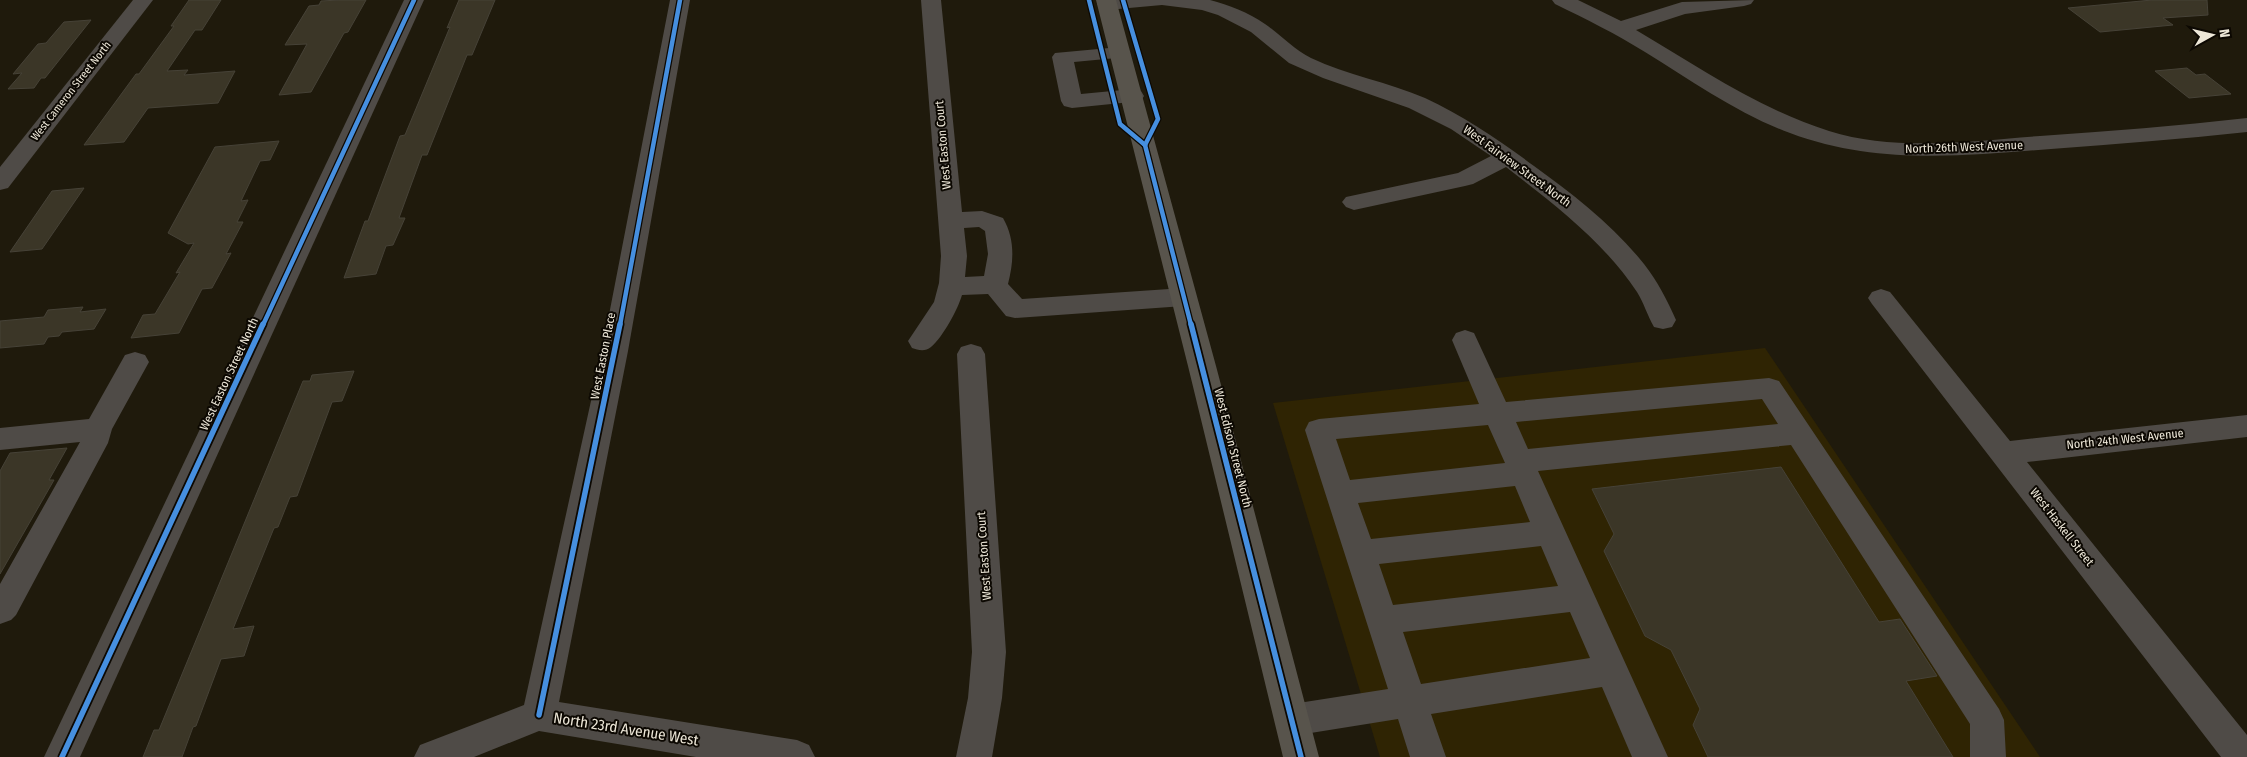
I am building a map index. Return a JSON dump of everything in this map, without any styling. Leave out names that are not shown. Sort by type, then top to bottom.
[{"type":"main road","name":"West Edison Street North","points":[[1107,2],[1133,96],[1301,757]]},
{"type":"street","name":"West Cameron Street North","points":[[0,183],[143,0]]},
{"type":"street","name":"West Easton Street North","points":[[62,757],[414,0]]},
{"type":"street","name":"West Easton Place","points":[[539,715],[615,351],[680,0]]},
{"type":"street","name":"West Easton Court","points":[[921,341],[947,306],[952,286],[954,256],[930,0]]},
{"type":"street","points":[[1107,2],[1159,0]]},
{"type":"street","name":"West Fairview Street North","points":[[1165,0],[1205,4],[1240,18],[1257,28],[1296,59],[1315,68],[1378,87],[1417,103],[1474,132],[1569,203],[1596,227],[1621,254],[1648,289],[1663,320]]},
{"type":"street","name":"North 26th West Avenue","points":[[1562,0],[1620,28],[1742,102],[1773,118],[1798,129],[1854,145],[1909,150],[1956,149],[2115,138],[2247,125]]},
{"type":"street","points":[[1620,28],[1682,8],[1744,0]]},
{"type":"street","points":[[1120,53],[1062,58],[1072,101],[1133,96]]},
{"type":"street","points":[[1354,202],[1464,178],[1507,157]]},
{"type":"street","points":[[950,221],[982,219],[994,224],[998,231],[1000,268],[995,285]]},
{"type":"street","points":[[995,285],[1016,309],[1184,297]]},
{"type":"street","points":[[952,286],[995,285]]},
{"type":"street","name":"West Haskell Street","points":[[1881,298],[2243,757]]},
{"type":"street","points":[[1465,340],[1650,757]]},
{"type":"street","name":"West Easton Court","points":[[971,354],[990,652],[985,698],[974,757]]},
{"type":"street","points":[[0,610],[5,605],[90,452],[98,428],[135,362]]},
{"type":"street","points":[[1428,757],[1319,430],[1769,388],[1986,720],[1988,757]]},
{"type":"street","name":"North 24th West Avenue","points":[[2004,453],[2247,426]]},
{"type":"street","points":[[0,439],[98,428]]},
{"type":"street","points":[[0,585],[80,445],[98,428]]},
{"type":"street","points":[[1340,493],[1522,467],[1798,432]]},
{"type":"street","points":[[1360,553],[1550,532]]},
{"type":"street","points":[[1382,620],[1580,597]]},
{"type":"street","points":[[1292,720],[1612,670]]},
{"type":"street","name":"North 23rd Avenue West","points":[[432,757],[539,715],[796,757]]},
{"type":"shaded area","points":[[1765,348],[2040,757],[1380,757],[1273,403]]},
{"type":"building","points":[[189,0],[221,0],[202,30],[195,30],[167,71],[188,70],[184,75],[235,71],[218,103],[148,108],[124,142],[84,145],[174,26],[171,26]]},
{"type":"building","points":[[366,0],[348,32],[344,33],[311,92],[279,95],[307,44],[285,45],[309,6],[319,5],[321,1]]},
{"type":"building","points":[[459,0],[495,0],[472,55],[467,55],[427,155],[422,155],[399,218],[405,218],[393,245],[386,246],[376,274],[344,278],[400,136],[405,135],[450,27],[447,28]]},
{"type":"building","points":[[2152,0],[2207,0],[2208,15],[2163,18],[2173,25],[2100,32],[2068,8]]},
{"type":"building","points":[[91,20],[45,78],[41,78],[34,88],[8,89],[22,73],[13,74],[38,44],[46,43],[64,22]]},
{"type":"building","points":[[2187,68],[2196,75],[2205,74],[2231,94],[2189,98],[2155,71]]},
{"type":"building","points":[[279,141],[270,160],[260,161],[241,201],[248,200],[237,222],[243,222],[226,254],[231,253],[212,288],[202,289],[179,333],[131,338],[143,315],[155,314],[180,272],[176,273],[194,243],[188,244],[168,233],[215,147]]},
{"type":"building","points":[[84,188],[42,249],[10,252],[52,191]]},
{"type":"building","points":[[83,307],[80,312],[106,309],[94,329],[62,332],[59,336],[48,337],[44,344],[0,348],[0,321],[44,317],[48,310]]},
{"type":"building","points":[[354,371],[342,401],[332,402],[297,496],[290,497],[278,527],[274,528],[233,629],[254,626],[244,656],[221,659],[196,726],[193,727],[182,757],[143,757],[154,730],[159,730],[303,381],[310,381],[312,375]]},
{"type":"building","points":[[67,448],[49,480],[54,480],[0,574],[0,471],[10,453]]},
{"type":"building","points":[[1781,467],[1879,622],[1900,619],[1937,676],[1906,681],[1953,757],[1708,757],[1693,725],[1700,709],[1671,650],[1645,636],[1604,551],[1614,534],[1592,489]]},
{"type":"cycle path","points":[[62,757],[414,0]]},
{"type":"cycle path","points":[[539,715],[615,351],[680,0]]},
{"type":"cycle path","points":[[1089,0],[1120,124],[1145,145]]},
{"type":"cycle path","points":[[1123,0],[1158,119],[1145,145]]},
{"type":"cycle path","points":[[1145,145],[1301,757]]}]
